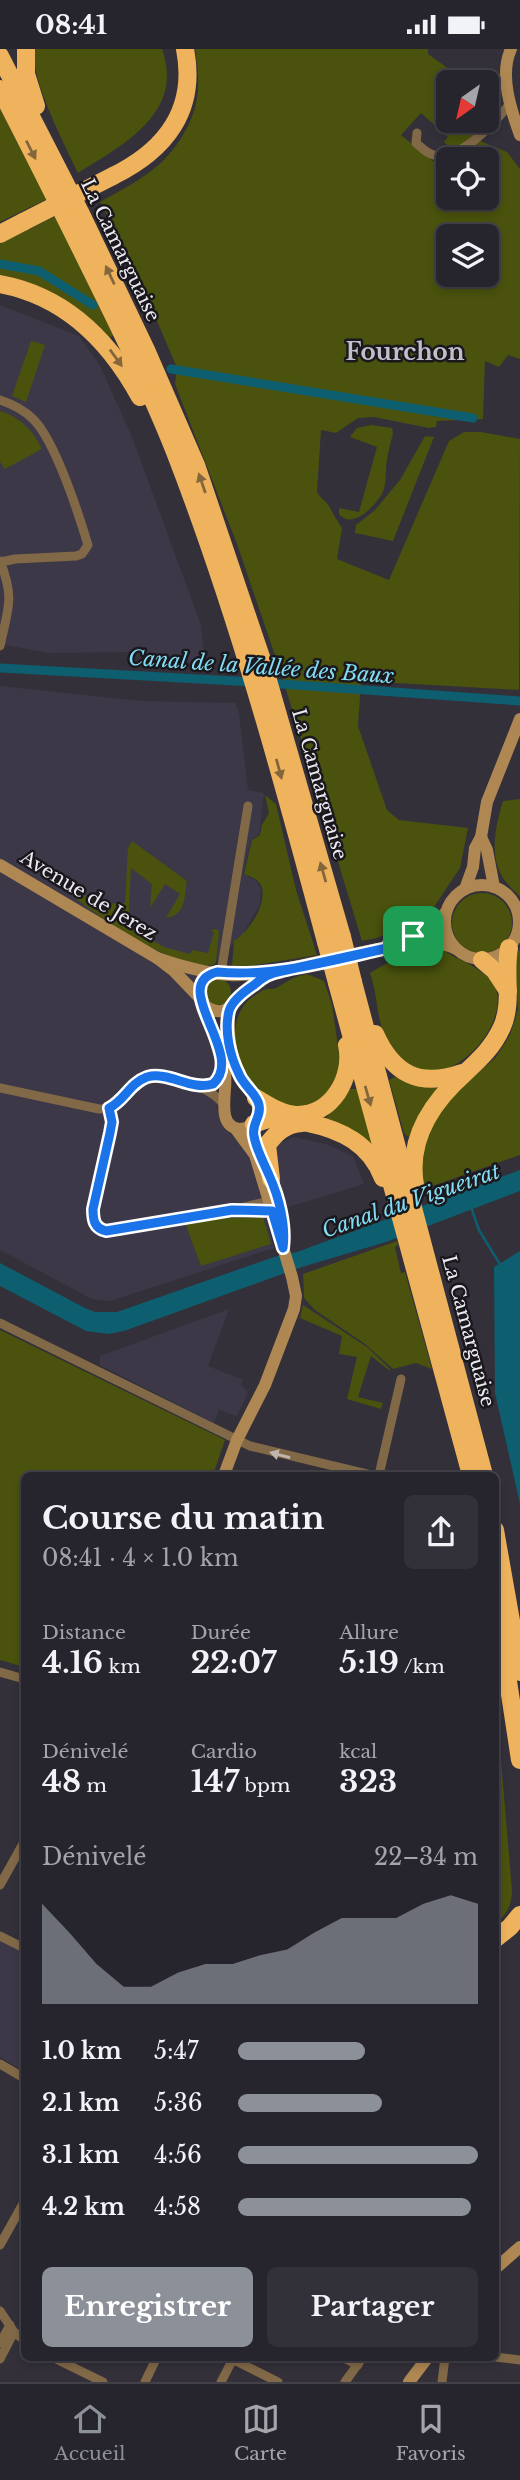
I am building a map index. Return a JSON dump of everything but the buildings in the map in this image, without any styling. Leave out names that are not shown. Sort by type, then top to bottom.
[{"type":"highway","points":[[26,49],[26,74],[35,104],[80,212]]},
{"type":"highway","points":[[0,234],[113,176],[151,153],[167,137],[181,114],[187,97],[185,49]]},
{"type":"highway","name":"La Camarguaise","points":[[0,57],[80,212],[147,352],[196,465],[268,704],[405,1202]]},
{"type":"highway","name":"La Camarguaise","points":[[0,89],[138,365],[174,449],[256,663]]},
{"type":"highway","points":[[0,284],[29,292],[66,309],[87,324],[111,350],[130,378],[150,416],[206,535]]},
{"type":"highway","points":[[415,1239],[405,1202],[419,1131],[438,1099],[484,1055],[496,1038],[507,1013],[509,948]]},
{"type":"highway","points":[[482,960],[495,971],[508,991]]},
{"type":"highway","points":[[345,982],[383,1051],[394,1064],[408,1074],[433,1081],[465,1072]]},
{"type":"highway","points":[[256,1098],[282,1112],[297,1115],[322,1108],[338,1091],[347,1076],[349,1064],[337,1005],[345,982]]},
{"type":"highway","points":[[254,1124],[281,1117],[312,1123],[354,1139],[368,1152],[405,1202],[415,1239]]},
{"type":"highway","points":[[271,1179],[266,1151],[274,1135],[290,1125],[312,1123]]},
{"type":"highway","name":"La Camarguaise","points":[[415,1239],[483,1472]]},
{"type":"highway","name":"La Camarguaise","points":[[436,1317],[470,1472]]},
{"type":"highway","points":[[499,1553],[520,1672]]},
{"type":"highway","points":[[499,1623],[520,1760]]},
{"type":"highway","points":[[516,1737],[520,1774]]},
{"type":"highway","points":[[499,1936],[520,1915]]},
{"type":"main road","points":[[511,49],[507,66],[507,89],[520,135]]},
{"type":"main road","points":[[465,889],[473,867],[475,848],[481,837],[488,802],[520,719]]},
{"type":"main road","points":[[481,837],[487,850],[494,887]]},
{"type":"main road","name":"Avenue de Jerez","points":[[1,865],[157,958],[174,971],[202,1002]]},
{"type":"main road","points":[[202,1002],[216,1012],[233,1004],[271,972],[392,947],[440,943],[473,958],[492,958],[509,948],[516,938],[518,913],[505,893],[494,887],[474,886],[457,894],[437,925],[392,947]]},
{"type":"main road","points":[[447,910],[446,931],[456,949]]},
{"type":"main road","name":"Avenue de Jerez","points":[[157,958],[221,974],[271,972]]},
{"type":"main road","points":[[225,1472],[237,1440],[265,1385],[294,1309],[296,1296],[257,1160],[235,1128],[226,1120],[224,1105],[227,1084],[202,1002],[200,985],[203,979],[221,974],[237,985],[227,1034],[239,1075],[256,1098],[260,1111],[254,1124],[254,1137],[271,1179],[282,1218],[285,1237],[283,1248]]},
{"type":"main road","points":[[235,1128],[242,1129],[254,1124]]},
{"type":"main road","points":[[499,2265],[520,2247]]},
{"type":"main road","points":[[409,2382],[425,2361]]},
{"type":"street","points":[[417,133],[416,143],[427,152],[434,155],[447,154],[480,138],[510,104]]},
{"type":"street","points":[[0,400],[22,410],[44,434],[66,482],[88,545],[82,554],[76,556],[0,562],[9,583],[10,596],[0,644]]},
{"type":"street","points":[[221,974],[248,806]]},
{"type":"street","points":[[201,1086],[216,1081],[223,1067]]},
{"type":"street","points":[[0,1088],[99,1109],[116,1105],[138,1081],[161,1076],[201,1086],[216,1095],[224,1105]]},
{"type":"street","points":[[109,1108],[112,1122],[93,1209],[96,1226],[106,1231],[270,1206]]},
{"type":"street","points":[[0,1323],[237,1440],[292,1458],[357,1472]]},
{"type":"street","points":[[380,1472],[401,1379]]},
{"type":"street","points":[[0,1672],[21,1678]]},
{"type":"street","points":[[0,1885],[21,1847]]},
{"type":"street","points":[[0,1936],[21,1946]]},
{"type":"street","points":[[0,2064],[21,2076]]},
{"type":"street","points":[[0,2245],[21,2210]]},
{"type":"street","points":[[0,2311],[19,2334]]},
{"type":"street","points":[[0,2342],[19,2334]]},
{"type":"street","points":[[0,2359],[19,2334]]},
{"type":"street","points":[[499,2357],[520,2360]]},
{"type":"street","points":[[60,2361],[103,2382]]},
{"type":"street","points":[[145,2382],[155,2361]]},
{"type":"street","points":[[221,2382],[231,2361]]},
{"type":"street","points":[[238,2361],[278,2382]]},
{"type":"street","points":[[345,2382],[361,2361]]},
{"type":"street","points":[[442,2382],[445,2361]]},
{"type":"shaded area","points":[[0,305],[79,336],[100,366],[132,437],[201,625],[205,665],[131,652],[48,653],[0,644]]},
{"type":"shaded area","points":[[0,686],[140,701],[235,703],[239,713],[248,790],[264,793],[259,834],[251,840],[243,874],[255,880],[261,889],[260,904],[243,934],[209,968],[204,1007],[216,1065],[217,1107],[223,1127],[252,1155],[294,1137],[326,1144],[353,1156],[364,1184],[265,1214],[274,1248],[110,1301],[92,1299],[0,1250]]},
{"type":"shaded area","points":[[229,1309],[208,1366],[243,1380],[241,1385],[248,1392],[237,1416],[219,1410],[214,1423],[100,1365],[100,1356]]},
{"type":"shaded area","points":[[0,1940],[21,1951],[21,2069],[0,2057]]},
{"type":"green space","points":[[35,49],[162,49],[167,72],[165,91],[146,125],[113,151],[78,173],[42,93],[34,61]]},
{"type":"green space","points":[[195,49],[428,49],[428,54],[450,70],[436,70],[436,126],[421,113],[401,135],[436,163],[436,210],[499,210],[499,149],[507,152],[520,169],[520,359],[508,355],[499,367],[485,361],[483,419],[437,421],[436,427],[429,428],[374,417],[358,418],[336,433],[321,430],[317,492],[342,528],[337,559],[389,580],[449,441],[464,432],[481,432],[520,439],[519,690],[361,681],[358,726],[387,810],[399,820],[468,828],[460,868],[426,919],[410,916],[401,918],[381,936],[362,941],[281,673],[237,544],[175,384],[177,368],[129,255],[100,202],[151,171],[167,157],[181,139],[191,119],[197,98]]},
{"type":"green space","points":[[0,109],[47,199],[0,222]]},
{"type":"green space","points":[[444,133],[480,133],[456,147],[450,147],[444,142],[448,137]]},
{"type":"green space","points":[[480,141],[495,147],[470,147]]},
{"type":"green space","points":[[55,216],[114,335],[109,338],[0,279],[0,244]]},
{"type":"green space","points":[[31,341],[45,345],[26,402],[12,396]]},
{"type":"green space","points":[[0,411],[25,425],[42,449],[5,469],[0,462]]},
{"type":"green space","points":[[371,425],[392,428],[393,433],[387,457],[384,490],[374,505],[362,515],[344,518],[339,514],[339,508],[359,512],[377,447],[350,437],[357,428]]},
{"type":"green space","points":[[425,436],[434,437],[393,541],[355,533],[356,525],[374,511],[400,480]]},
{"type":"green space","points":[[265,795],[276,804],[296,890],[317,955],[232,967],[234,941],[245,932],[259,911],[263,895],[261,885],[244,874],[252,840],[260,835],[269,813]]},
{"type":"green space","points":[[520,799],[520,897],[502,876],[495,849],[496,829],[503,801]]},
{"type":"green space","points":[[132,841],[187,881],[181,909],[166,918],[180,894],[165,884],[150,908],[152,884],[131,868],[128,926],[164,947],[190,954],[192,950],[208,953],[214,932],[210,930],[217,929],[216,962],[213,965],[195,964],[175,958],[130,936],[56,883],[55,878],[100,904],[125,903],[128,848]]},
{"type":"green space","points":[[476,893],[488,893],[507,906],[512,923],[510,935],[499,948],[488,953],[476,953],[457,940],[452,929],[452,917],[465,898]]},
{"type":"green space","points":[[520,948],[520,1155],[424,1189],[420,1171],[423,1149],[432,1125],[446,1101],[496,1057],[510,1035],[518,1009],[514,960]]},
{"type":"green space","points":[[443,950],[475,967],[492,981],[498,998],[495,1017],[471,1054],[452,1066],[433,1072],[413,1069],[395,1054],[384,1035],[370,973],[405,956],[423,951]]},
{"type":"green space","points":[[307,974],[324,981],[332,1005],[342,1073],[322,1101],[299,1108],[280,1105],[263,1094],[250,1079],[240,1060],[235,1040],[237,1020],[249,1000],[263,990],[276,988]]},
{"type":"green space","points":[[218,979],[227,983],[231,992],[227,1001],[218,1005],[209,1001],[205,992],[209,983]]},
{"type":"green space","points":[[397,1076],[437,1088],[410,1138],[404,1133],[389,1080]]},
{"type":"green space","points":[[350,1089],[359,1089],[374,1150],[352,1130],[325,1119]]},
{"type":"green space","points":[[263,1217],[271,1244],[201,1266],[185,1223]]},
{"type":"green space","points":[[397,1241],[398,1245],[395,1247],[401,1273],[405,1272],[432,1369],[416,1363],[393,1369],[365,1344],[315,1310],[304,1298],[303,1274]]},
{"type":"green space","points":[[303,1305],[367,1347],[390,1369],[371,1356],[358,1397],[383,1403],[381,1409],[347,1399],[357,1357],[339,1354],[342,1336],[300,1318]]},
{"type":"green space","points":[[0,1330],[225,1440],[214,1472],[21,1472],[21,1666],[0,1660]]},
{"type":"green space","points":[[499,1736],[512,1891],[511,1902],[499,1920]]},
{"type":"water","points":[[520,1170],[520,1191],[386,1242],[302,1267],[124,1331],[108,1334],[86,1331],[0,1286],[0,1263],[85,1308],[95,1312],[117,1312],[274,1257],[297,1252]]},
{"type":"water","points":[[520,1251],[520,1504],[495,1393],[494,1267]]},
{"type":"waterway","points":[[0,264],[39,271],[93,305]]},
{"type":"waterway","points":[[171,369],[473,418]]},
{"type":"waterway","name":"Canal de la Vallée des Baux","points":[[0,668],[253,682]]},
{"type":"waterway","name":"Canal de la Vallée des Baux","points":[[267,683],[520,701]]},
{"type":"waterway","points":[[471,1207],[479,1230],[501,1266]]},
{"type":"district","name":"Fourchon","points":[[405,352]]},
{"type":"route","points":[[413,936],[398,946],[282,971],[271,972],[237,974],[229,975],[217,972],[203,979],[199,997],[205,1006],[220,1055],[223,1067],[221,1073],[216,1081],[208,1086],[161,1076],[149,1077],[138,1081],[116,1105],[109,1108],[112,1122],[93,1209],[96,1226],[106,1231],[232,1210],[272,1211],[283,1248],[285,1237],[280,1210],[254,1137],[253,1125],[258,1118],[259,1104],[243,1083],[234,1060],[227,1034],[229,1009],[248,989],[271,972],[387,948],[397,927],[404,921],[413,936]]},
{"type":"water label","name":"Canal du Vigueirat","points":[[411,1201]]}]
